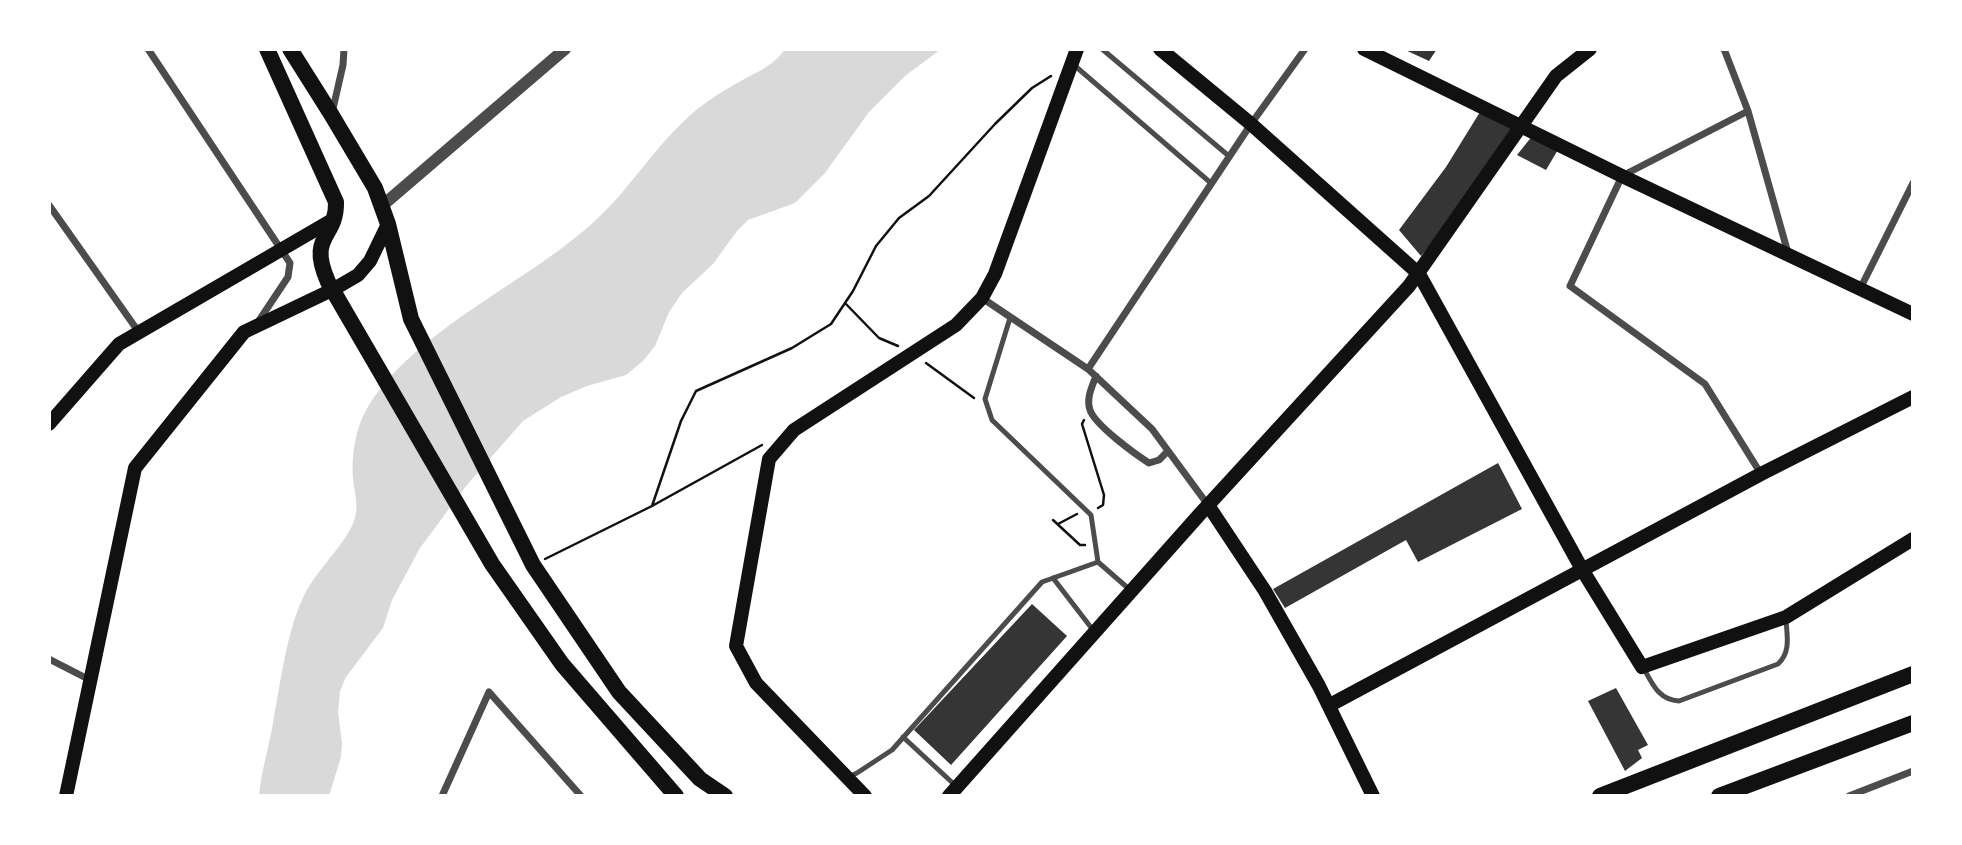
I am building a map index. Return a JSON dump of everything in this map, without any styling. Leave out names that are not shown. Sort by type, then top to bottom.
[{"type":"main road","points":[[267,49],[333,192],[336,211],[319,248],[324,272],[492,565],[562,664],[676,796]]},
{"type":"main road","points":[[290,49],[383,205],[411,319],[533,565],[619,692],[700,779],[725,796]]},
{"type":"main road","points":[[1160,49],[1251,124],[1419,274],[1583,571],[1642,667],[1786,617],[1913,539]]},
{"type":"main road","points":[[1364,49],[1789,257],[1913,314]]},
{"type":"main road","points":[[953,791],[1419,274],[1556,76],[1590,49]]},
{"type":"main road","points":[[865,796],[756,683],[736,646],[769,459],[794,430],[956,325],[982,299],[995,274],[1074,56]]},
{"type":"main road","points":[[49,424],[118,344],[334,219]]},
{"type":"main road","points":[[66,796],[135,468],[244,332],[358,275],[370,261],[388,224]]},
{"type":"main road","points":[[1330,705],[1761,474],[1913,397]]},
{"type":"main road","points":[[1208,505],[1265,591],[1330,705],[1373,796]]},
{"type":"main road","points":[[1600,796],[1913,674]]},
{"type":"main road","points":[[1719,796],[1913,723]]},
{"type":"street","points":[[148,49],[290,262],[288,277],[256,326]]},
{"type":"street","points":[[331,114],[344,65],[344,49]]},
{"type":"street","points":[[383,205],[565,49]]},
{"type":"street","points":[[1088,369],[1251,124],[1305,49]]},
{"type":"street","points":[[1724,49],[1748,111],[1789,257]]},
{"type":"street","points":[[1748,111],[1622,176],[1570,286],[1705,384],[1761,474]]},
{"type":"street","points":[[1859,289],[1913,183]]},
{"type":"street","points":[[49,205],[138,331]]},
{"type":"street","points":[[982,299],[1096,376],[1152,429],[1208,505]]},
{"type":"street","points":[[1096,376],[1090,394],[1090,411],[1108,430],[1149,463],[1159,460],[1168,451]]},
{"type":"street","points":[[49,659],[91,680]]},
{"type":"street","points":[[442,796],[489,692],[581,796]]},
{"type":"street","points":[[1849,796],[1913,771]]},
{"type":"lane","points":[[1102,49],[1230,157]]},
{"type":"lane","points":[[1074,56],[1212,184]]},
{"type":"lane","points":[[1010,318],[985,399],[992,420],[1087,511],[1098,562],[1132,591]]},
{"type":"lane","points":[[847,777],[892,750],[1042,582],[1098,562]]},
{"type":"lane","points":[[1053,578],[1095,632]]},
{"type":"lane","points":[[1642,667],[1658,693],[1669,700],[1679,701],[1778,664],[1785,658],[1787,647],[1786,617]]},
{"type":"lane","points":[[903,737],[953,791]]},
{"type":"path","points":[[652,506],[681,421],[696,391],[792,348],[831,324],[876,246],[899,218],[929,196],[1032,88],[1074,56]]},
{"type":"path","points":[[845,303],[879,338],[915,351],[988,409]]},
{"type":"path","points":[[1058,524],[1103,505],[1104,495],[1082,424],[1090,411]]},
{"type":"path","points":[[561,550],[652,506],[760,445],[784,442]]},
{"type":"path","points":[[1053,520],[1080,545],[1095,544]]},
{"type":"shaded area","points":[[785,49],[941,49],[905,76],[869,112],[825,173],[795,203],[748,220],[737,231],[713,264],[682,293],[669,312],[655,346],[643,361],[626,375],[561,397],[523,421],[466,486],[420,548],[392,600],[383,628],[346,677],[340,691],[338,711],[341,757],[329,796],[259,796],[284,661],[296,614],[307,590],[352,526],[356,514],[353,462],[356,436],[365,412],[386,382],[442,331],[571,241],[610,206],[689,116],[717,95],[770,64]]},
{"type":"building","points":[[1403,49],[1437,49],[1429,61]]},
{"type":"building","points":[[1480,112],[1514,123],[1510,134],[1450,222],[1421,256],[1399,230],[1446,167]]},
{"type":"building","points":[[1533,135],[1559,148],[1546,170],[1517,155]]},
{"type":"building","points":[[1498,463],[1522,509],[1418,562],[1406,540],[1285,608],[1273,589]]},
{"type":"building","points":[[1032,604],[1067,636],[951,765],[914,730]]},
{"type":"building","points":[[1616,688],[1648,745],[1638,750],[1642,758],[1625,771],[1588,701]]}]
